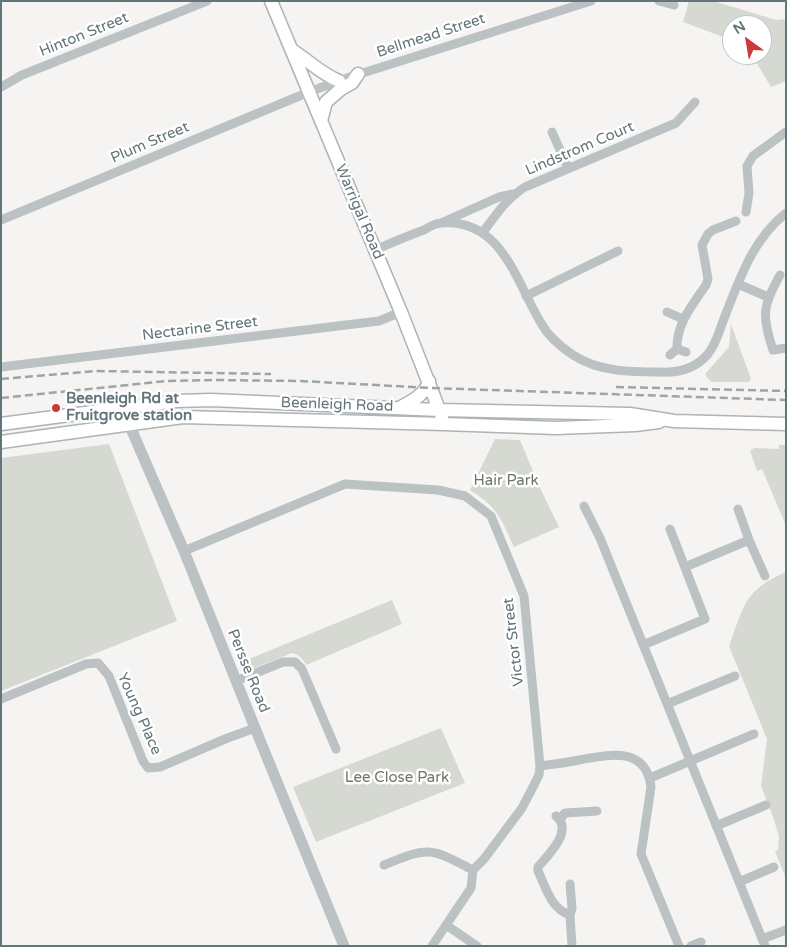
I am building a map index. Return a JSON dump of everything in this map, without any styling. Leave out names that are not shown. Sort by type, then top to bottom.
[{"type":"main road","name":"Warrigal Road","points":[[271,1],[401,312],[444,424]]},
{"type":"main road","points":[[292,50],[325,75],[339,81]]},
{"type":"main road","points":[[321,121],[326,102],[340,89],[352,84],[358,74]]},
{"type":"main road","points":[[401,407],[417,398],[428,388],[429,382]]},
{"type":"main road","name":"Beenleigh Road","points":[[1,424],[176,401],[211,400],[439,410],[630,414],[674,421]]},
{"type":"main road","name":"Beenleigh Road","points":[[1,442],[183,417],[556,428],[635,425],[674,421],[786,424]]},
{"type":"street","name":"Hinton Street","points":[[1,87],[22,75],[207,1]]},
{"type":"street","name":"Bellmead Street","points":[[309,92],[358,74],[591,1]]},
{"type":"street","points":[[659,1],[674,5]]},
{"type":"street","name":"Plum Street","points":[[1,220],[309,92]]},
{"type":"street","name":"Lindstrom Court","points":[[483,232],[513,194],[568,168],[676,123],[695,102]]},
{"type":"street","points":[[552,132],[568,168]]},
{"type":"street","points":[[746,212],[749,193],[747,166],[753,156],[786,132]]},
{"type":"street","points":[[375,250],[499,197],[513,194]]},
{"type":"street","points":[[440,223],[464,225],[483,232],[501,250],[542,325],[557,342],[574,356],[604,368],[626,372],[669,372],[686,370],[709,353],[738,284],[761,237],[774,222],[786,213]]},
{"type":"street","points":[[670,356],[682,351],[677,340],[683,319],[708,279],[702,245],[708,234],[713,230],[736,221]]},
{"type":"street","points":[[526,296],[618,251]]},
{"type":"street","points":[[780,275],[768,297],[764,325],[772,350],[786,348]]},
{"type":"street","points":[[738,284],[768,297]]},
{"type":"street","name":"Nectarine Street","points":[[1,367],[379,321],[401,312]]},
{"type":"street","points":[[667,312],[683,319]]},
{"type":"street","name":"Persse Road","points":[[126,408],[129,424],[184,551],[254,728],[344,946]]},
{"type":"street","name":"Victor Street","points":[[184,551],[345,484],[438,490],[465,496],[491,516],[524,596],[540,766],[539,775],[522,808],[484,859],[473,870],[471,888],[432,946]]},
{"type":"street","points":[[584,506],[600,538],[764,943],[786,930]]},
{"type":"street","points":[[738,509],[765,576]]},
{"type":"street","points":[[589,517],[599,519]]},
{"type":"street","points":[[643,645],[705,619],[670,529]]},
{"type":"street","points":[[685,568],[749,540]]},
{"type":"street","points":[[236,681],[283,662],[295,662],[302,670],[336,749]]},
{"type":"street","name":"Young Place","points":[[1,699],[86,664],[98,663],[108,676],[143,761],[148,768],[160,767],[254,728]]},
{"type":"street","points":[[667,704],[735,676]]},
{"type":"street","points":[[650,778],[754,734]]},
{"type":"street","points":[[540,766],[614,754],[629,756],[642,764],[650,778],[651,787],[641,854],[679,946]]},
{"type":"street","points":[[716,826],[766,805]]},
{"type":"street","points":[[570,915],[561,912],[555,907],[538,871],[538,867],[560,838],[562,829],[558,818],[565,813],[597,810]]},
{"type":"street","points":[[384,865],[413,853],[427,851],[438,852],[473,870]]},
{"type":"street","points":[[739,882],[774,867]]},
{"type":"street","points":[[570,884],[572,946]]},
{"type":"street","points":[[446,925],[478,946]]},
{"type":"street","points":[[691,946],[701,942]]},
{"type":"green space","points":[[689,1],[713,1],[759,15],[722,15],[722,37],[683,22]]},
{"type":"green space","points":[[772,19],[786,19],[786,81],[771,87],[758,65],[772,65]]},
{"type":"green space","points":[[731,324],[751,379],[749,382],[712,382],[705,374],[729,347]]},
{"type":"green space","name":"Hair Park","points":[[495,439],[520,440],[559,527],[514,547],[498,514],[487,502],[470,490]]},
{"type":"green space","points":[[109,444],[177,621],[1,691],[1,458]]},
{"type":"green space","points":[[779,445],[786,445],[786,526],[762,469],[757,471],[750,451],[754,448],[779,449]]},
{"type":"green space","points":[[786,572],[786,879],[775,851],[778,850],[779,836],[761,786],[767,739],[729,646],[747,601],[753,593],[772,579]]},
{"type":"green space","points":[[392,600],[402,624],[306,665],[300,657],[292,653],[252,669],[247,669],[242,662]]},
{"type":"green space","name":"Lee Close Park","points":[[441,728],[465,783],[316,842],[293,787]]},
{"type":"railway","points":[[1,379],[96,371],[271,374]]},
{"type":"railway","points":[[1,398],[167,381],[216,380],[301,381],[431,388],[786,400]]},
{"type":"railway","points":[[616,387],[786,391]]},
{"type":"place","name":"Beenleigh Rd at Fruitgrove station","points":[[56,408]]}]
